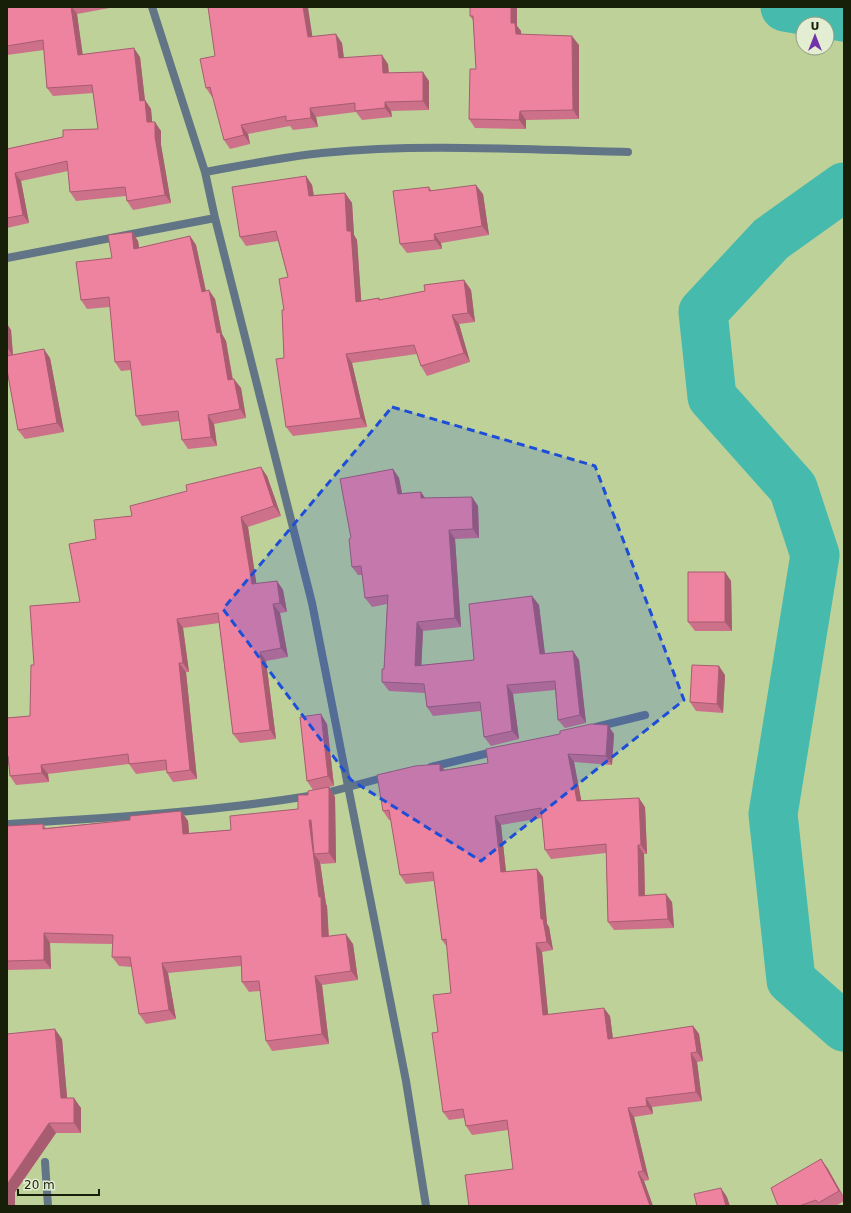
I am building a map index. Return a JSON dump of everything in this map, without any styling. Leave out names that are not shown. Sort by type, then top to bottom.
[{"type":"street","points":[[152,7],[205,172],[276,465],[312,603],[406,1081],[426,1206]]},
{"type":"street","points":[[205,172],[322,153],[412,148],[496,147],[628,152]]},
{"type":"street","points":[[7,258],[215,218]]},
{"type":"street","points":[[590,729],[645,715]]},
{"type":"street","points":[[420,769],[505,749]]},
{"type":"street","points":[[7,824],[85,820],[275,802],[328,793],[397,774]]},
{"type":"street","points":[[44,1162],[48,1206]]},
{"type":"highlighted area","points":[[392,407],[595,466],[684,700],[481,861],[351,780],[223,609]]},
{"type":"building","points":[[7,7],[71,7],[78,55],[134,48],[140,101],[145,100],[147,122],[155,122],[155,137],[165,195],[127,201],[125,187],[70,192],[67,161],[15,173],[23,215],[7,218],[7,149],[63,137],[63,130],[98,129],[92,85],[47,88],[43,40],[7,46]]},
{"type":"building","points":[[208,7],[303,7],[308,37],[336,34],[339,58],[382,55],[383,73],[423,72],[423,101],[385,102],[385,108],[355,111],[355,103],[310,108],[311,118],[286,121],[286,116],[241,125],[244,135],[224,140],[210,87],[206,88],[200,59],[215,56]]},
{"type":"building","points":[[470,7],[511,7],[511,23],[515,23],[516,34],[572,36],[573,110],[520,111],[519,120],[469,119],[470,69],[476,69],[473,16],[470,16]]},
{"type":"building","points":[[306,176],[309,196],[345,193],[347,231],[351,231],[356,302],[379,298],[379,300],[425,291],[424,285],[464,280],[468,313],[452,315],[464,353],[421,366],[414,345],[346,354],[361,418],[286,427],[276,359],[284,358],[282,310],[284,310],[279,279],[288,277],[276,231],[240,237],[232,187]]},
{"type":"building","points":[[476,185],[482,226],[434,234],[435,240],[400,244],[393,191],[429,187],[429,191]]},
{"type":"building","points":[[132,232],[134,249],[190,236],[202,292],[209,290],[217,333],[220,332],[228,380],[234,379],[240,409],[208,415],[211,437],[182,440],[178,411],[136,416],[130,361],[115,362],[109,297],[81,300],[76,262],[112,258],[108,235]]},
{"type":"building","points":[[44,349],[57,423],[18,430],[7,370],[7,356]]},
{"type":"building","points":[[261,467],[274,506],[241,517],[252,584],[277,581],[280,603],[273,604],[281,648],[260,652],[270,730],[233,734],[218,613],[177,619],[183,663],[179,663],[190,770],[167,773],[166,760],[129,764],[128,754],[41,765],[42,773],[10,776],[7,756],[7,718],[30,716],[31,665],[34,665],[30,606],[80,602],[69,544],[96,539],[94,520],[132,516],[130,506],[187,491],[186,485]]},
{"type":"building","points":[[393,469],[398,494],[421,492],[421,498],[472,497],[473,529],[449,530],[455,618],[417,622],[415,666],[474,660],[469,604],[532,596],[540,654],[573,651],[580,715],[558,720],[555,681],[507,685],[512,731],[484,737],[480,702],[427,707],[424,684],[382,682],[388,595],[365,598],[361,566],[352,567],[349,539],[351,538],[340,479]]},
{"type":"building","points":[[688,572],[725,572],[725,622],[688,622]]},
{"type":"building","points":[[692,665],[719,666],[717,704],[690,702]]},
{"type":"building","points":[[321,714],[328,776],[307,781],[300,717]]},
{"type":"building","points":[[591,724],[608,725],[606,756],[568,754],[577,801],[639,798],[641,845],[638,845],[639,896],[666,894],[668,919],[608,922],[606,844],[545,850],[541,808],[495,816],[501,872],[537,869],[541,919],[543,919],[547,942],[536,943],[543,1015],[604,1008],[608,1039],[693,1026],[697,1052],[691,1053],[696,1092],[646,1098],[647,1106],[628,1108],[643,1171],[638,1172],[650,1206],[469,1206],[465,1175],[513,1169],[507,1120],[466,1126],[463,1109],[443,1112],[432,1033],[438,1032],[433,995],[451,993],[446,939],[442,940],[433,872],[400,875],[389,810],[383,811],[377,775],[415,766],[440,764],[440,771],[488,763],[486,749],[560,734],[560,731]]},
{"type":"building","points":[[329,787],[329,853],[314,854],[311,820],[309,820],[319,897],[321,897],[322,937],[346,934],[351,971],[315,976],[322,1034],[266,1041],[259,981],[242,982],[241,956],[162,963],[169,1010],[139,1014],[130,957],[112,957],[113,935],[44,933],[44,960],[7,961],[7,826],[43,824],[43,829],[130,820],[130,816],[181,811],[183,834],[231,830],[230,816],[298,809],[298,795],[308,795],[308,791]]},
{"type":"building","points":[[55,1029],[61,1098],[74,1098],[74,1123],[49,1123],[8,1183],[7,1206],[7,1034]]},
{"type":"building","points":[[821,1159],[839,1191],[818,1203],[816,1200],[799,1206],[778,1206],[771,1188]]},
{"type":"building","points":[[721,1188],[726,1206],[697,1206],[694,1194]]},
{"type":"waterway","points":[[785,7],[844,17]]},
{"type":"waterway","points":[[844,187],[771,239],[703,312],[712,397],[793,488],[815,555],[773,814],[791,980],[844,1027]]}]
